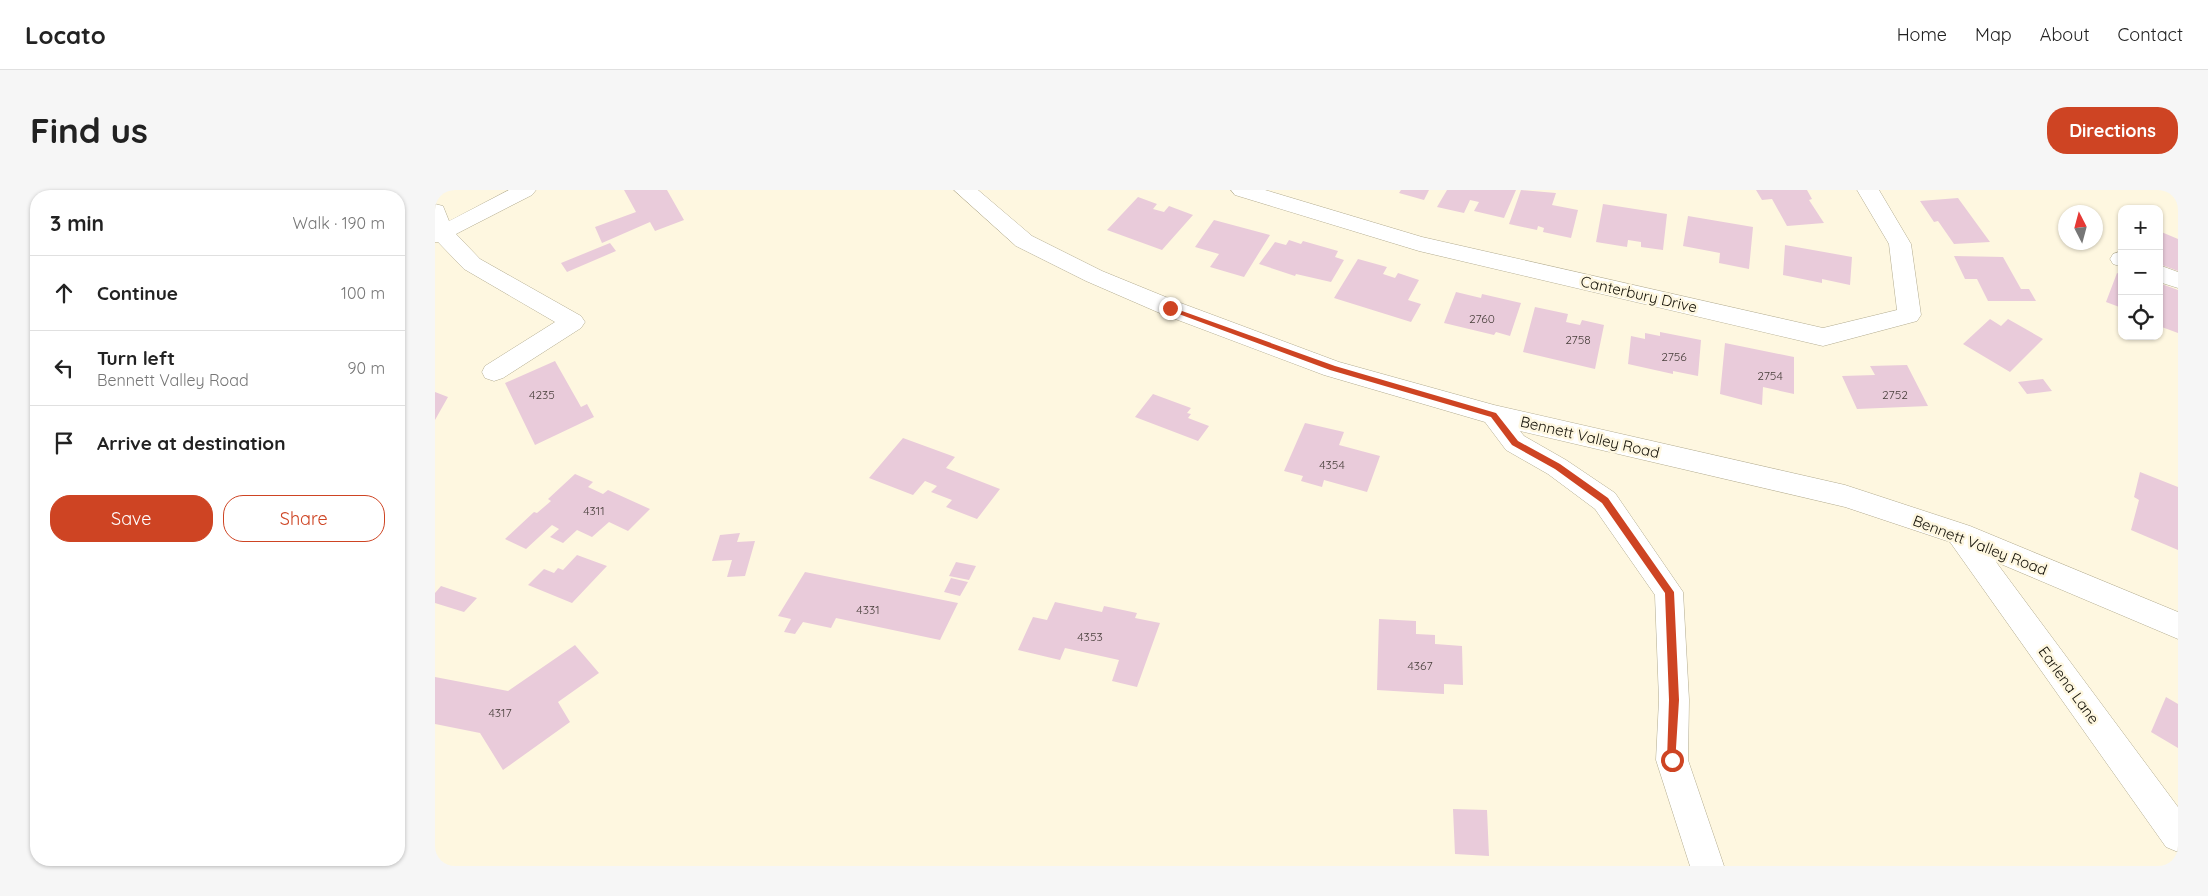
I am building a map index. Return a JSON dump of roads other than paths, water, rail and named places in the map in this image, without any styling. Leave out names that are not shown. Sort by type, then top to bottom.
[{"type":"street","points":[[437,226],[474,218],[525,190]]},
{"type":"street","name":"Bennett Valley Road","points":[[965,190],[1024,241],[1094,276],[1170,308],[1333,368],[1494,415],[1845,496],[1960,534],[2178,626]]},
{"type":"street","name":"Canterbury Drive","points":[[1241,190],[1419,244],[1823,337],[1909,315],[1900,244],[1868,190]]},
{"type":"street","points":[[437,226],[472,264],[573,322],[494,372]]},
{"type":"street","points":[[2163,274],[2178,280]]},
{"type":"street","points":[[1494,415],[1515,443],[1557,467],[1605,501],[1669,592],[1674,700],[1672,760],[1707,866]]},
{"type":"street","name":"Earlena Lane","points":[[1960,534],[2178,835]]}]
